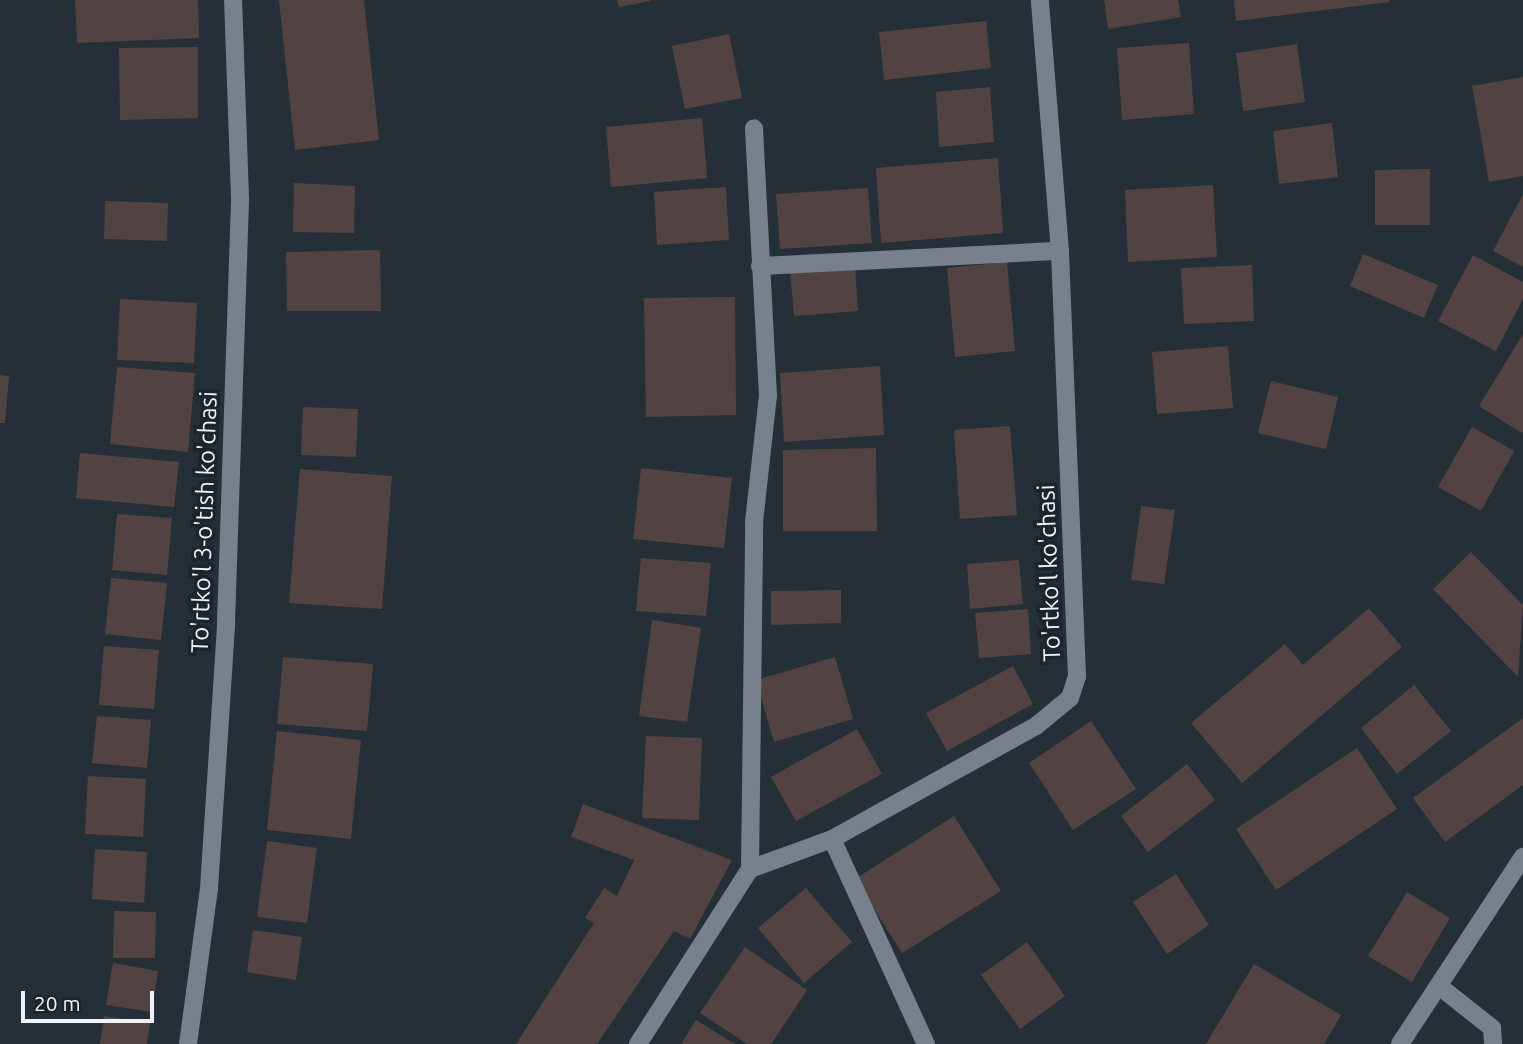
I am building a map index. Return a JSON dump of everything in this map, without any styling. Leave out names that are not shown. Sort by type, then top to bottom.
[{"type":"street","name":"To'rtko'l 3-o'tish ko'chasi","points":[[188,1044],[209,889],[226,623],[240,198],[233,0]]},
{"type":"street","name":"To'rtko'l ko'chasi","points":[[750,869],[832,839],[1036,726],[1070,698],[1077,676],[1060,251],[1040,0]]},
{"type":"street","points":[[638,1044],[750,869],[754,522],[768,396],[754,128]]},
{"type":"street","points":[[760,266],[1060,251]]},
{"type":"street","points":[[832,839],[926,1044]]},
{"type":"street","points":[[1399,1044],[1523,857]]},
{"type":"street","points":[[1439,986],[1492,1028],[1493,1044]]},
{"type":"building","points":[[75,0],[198,0],[199,38],[77,43]]},
{"type":"building","points":[[279,0],[364,0],[379,140],[295,150]]},
{"type":"building","points":[[617,0],[651,0],[651,1],[619,7]]},
{"type":"building","points":[[1104,0],[1178,0],[1181,17],[1108,29]]},
{"type":"building","points":[[1234,0],[1390,0],[1390,2],[1236,21]]},
{"type":"building","points":[[986,21],[991,68],[884,80],[879,32]]},
{"type":"building","points":[[729,34],[742,98],[685,109],[672,46]]},
{"type":"building","points":[[1189,43],[1194,114],[1122,120],[1117,48]]},
{"type":"building","points":[[1297,44],[1305,102],[1243,111],[1236,53]]},
{"type":"building","points":[[198,47],[198,118],[120,120],[119,48]]},
{"type":"building","points":[[1523,77],[1523,176],[1489,182],[1472,86]]},
{"type":"building","points":[[990,87],[994,142],[939,147],[936,92]]},
{"type":"building","points":[[702,118],[707,178],[611,187],[606,127]]},
{"type":"building","points":[[1332,123],[1338,177],[1279,184],[1273,131]]},
{"type":"building","points":[[998,158],[1003,233],[881,243],[876,168]]},
{"type":"building","points":[[1430,169],[1430,225],[1375,225],[1375,170]]},
{"type":"building","points":[[294,183],[355,186],[354,233],[293,232]]},
{"type":"building","points":[[1213,185],[1217,257],[1128,262],[1125,190]]},
{"type":"building","points":[[726,187],[729,240],[657,245],[654,192]]},
{"type":"building","points":[[868,188],[872,243],[780,249],[776,194]]},
{"type":"building","points":[[1523,194],[1523,267],[1493,251]]},
{"type":"building","points":[[105,201],[168,203],[167,241],[104,239]]},
{"type":"building","points":[[380,250],[381,311],[287,311],[286,252]]},
{"type":"building","points":[[1363,254],[1438,285],[1424,318],[1350,286]]},
{"type":"building","points":[[1473,255],[1523,282],[1523,299],[1496,351],[1438,321]]},
{"type":"building","points":[[1007,262],[1015,351],[955,357],[947,268]]},
{"type":"building","points":[[1252,265],[1254,321],[1184,324],[1181,268]]},
{"type":"building","points":[[855,267],[858,311],[794,316],[790,272]]},
{"type":"building","points":[[735,297],[736,415],[646,417],[644,298]]},
{"type":"building","points":[[120,299],[197,303],[194,363],[117,360]]},
{"type":"building","points":[[1523,334],[1523,431],[1522,433],[1479,406]]},
{"type":"building","points":[[1228,346],[1233,408],[1157,414],[1152,352]]},
{"type":"building","points":[[880,366],[884,435],[784,442],[780,373]]},
{"type":"building","points":[[117,367],[195,373],[188,452],[110,444]]},
{"type":"building","points":[[0,375],[9,376],[5,423],[0,423]]},
{"type":"building","points":[[1271,381],[1338,397],[1326,449],[1258,433]]},
{"type":"building","points":[[303,407],[358,409],[356,457],[301,455]]},
{"type":"building","points":[[1010,426],[1017,515],[960,519],[954,430]]},
{"type":"building","points":[[1472,427],[1514,451],[1481,511],[1438,487]]},
{"type":"building","points":[[876,448],[877,531],[783,531],[783,450]]},
{"type":"building","points":[[80,453],[179,462],[174,507],[76,498]]},
{"type":"building","points":[[641,468],[732,478],[724,548],[633,539]]},
{"type":"building","points":[[300,469],[392,476],[382,609],[289,603]]},
{"type":"building","points":[[1141,506],[1175,510],[1164,584],[1131,580]]},
{"type":"building","points":[[117,514],[172,518],[167,575],[112,570]]},
{"type":"building","points":[[1471,552],[1523,605],[1518,677],[1433,589]]},
{"type":"building","points":[[641,558],[711,563],[706,616],[636,611]]},
{"type":"building","points":[[1019,560],[1023,604],[970,609],[967,564]]},
{"type":"building","points":[[111,578],[167,583],[161,640],[105,634]]},
{"type":"building","points":[[841,590],[841,623],[771,625],[771,591]]},
{"type":"building","points":[[1369,608],[1402,647],[1242,783],[1191,723],[1285,644],[1303,665]]},
{"type":"building","points":[[1028,609],[1031,654],[979,658],[975,613]]},
{"type":"building","points":[[652,620],[701,628],[687,722],[639,716]]},
{"type":"building","points":[[104,646],[159,650],[154,709],[99,705]]},
{"type":"building","points":[[283,657],[373,664],[367,731],[277,724]]},
{"type":"building","points":[[835,657],[853,719],[774,742],[756,680]]},
{"type":"building","points":[[1013,666],[1033,704],[947,751],[926,713]]},
{"type":"building","points":[[1414,685],[1451,731],[1397,774],[1361,728]]},
{"type":"building","points":[[97,716],[151,720],[147,768],[92,763]]},
{"type":"building","points":[[1523,718],[1523,785],[1445,842],[1413,798]]},
{"type":"building","points":[[1091,721],[1136,789],[1073,830],[1029,763]]},
{"type":"building","points":[[857,729],[882,774],[796,821],[771,777]]},
{"type":"building","points":[[277,731],[361,740],[351,839],[267,830]]},
{"type":"building","points":[[646,736],[702,738],[699,820],[642,818]]},
{"type":"building","points":[[1357,748],[1397,809],[1276,890],[1236,829]]},
{"type":"building","points":[[1187,764],[1215,800],[1148,852],[1121,816]]},
{"type":"building","points":[[88,776],[146,779],[143,837],[85,834]]},
{"type":"building","points":[[583,804],[732,860],[690,939],[674,931],[597,1044],[516,1044],[594,923],[585,918],[604,888],[617,896],[634,860],[571,837]]},
{"type":"building","points":[[954,816],[1001,891],[902,953],[855,879]]},
{"type":"building","points":[[267,841],[317,848],[307,923],[257,917]]},
{"type":"building","points":[[95,849],[147,852],[144,903],[92,899]]},
{"type":"building","points":[[1176,874],[1209,925],[1167,954],[1133,902]]},
{"type":"building","points":[[806,888],[852,942],[804,983],[758,928]]},
{"type":"building","points":[[1407,892],[1450,918],[1412,982],[1368,956]]},
{"type":"building","points":[[114,911],[156,912],[155,958],[113,958]]},
{"type":"building","points":[[253,930],[302,937],[296,980],[247,972]]},
{"type":"building","points":[[1027,942],[1065,996],[1020,1029],[981,975]]},
{"type":"building","points":[[745,947],[807,990],[771,1044],[747,1044],[700,1013]]},
{"type":"building","points":[[113,963],[158,971],[152,1012],[106,1005]]},
{"type":"building","points":[[1254,964],[1341,1015],[1324,1044],[1206,1044]]},
{"type":"building","points":[[104,1016],[150,1023],[147,1044],[100,1044]]},
{"type":"building","points":[[696,1020],[735,1044],[681,1044]]}]
